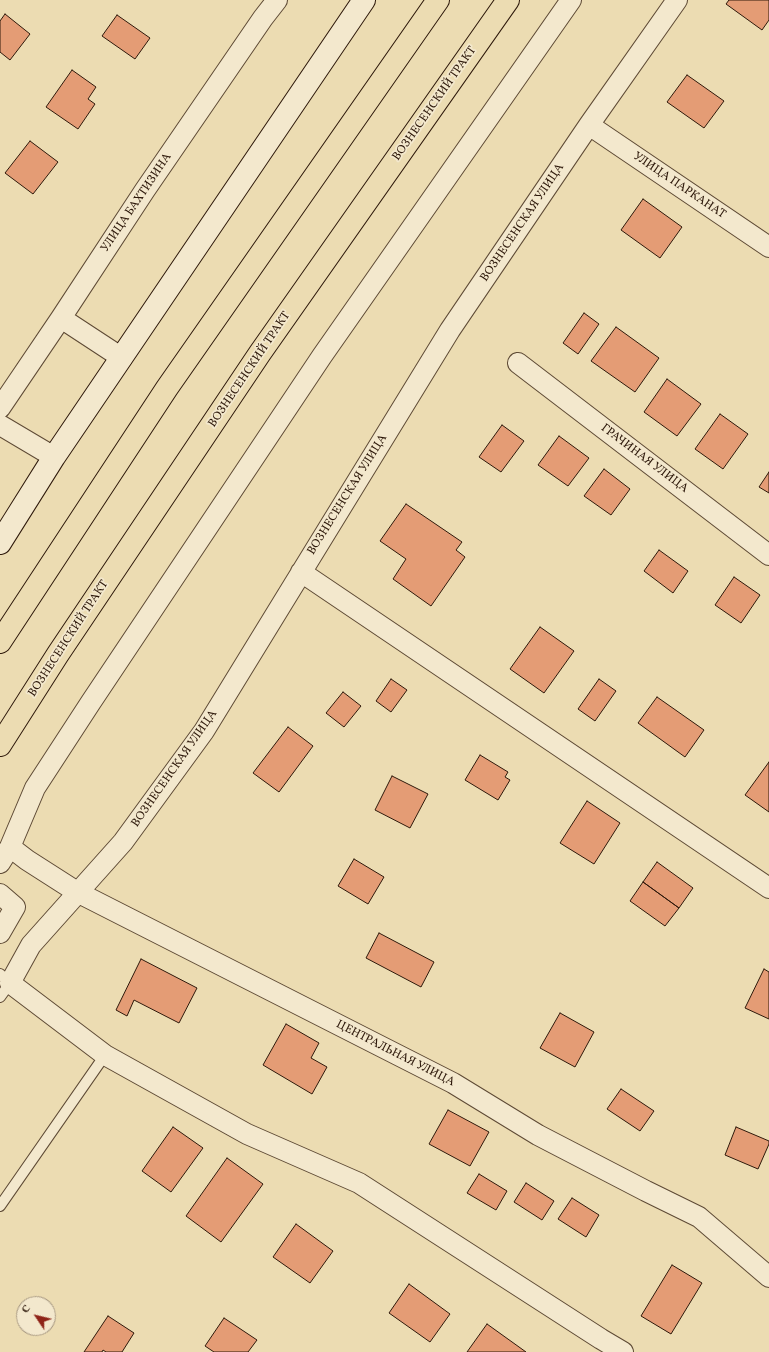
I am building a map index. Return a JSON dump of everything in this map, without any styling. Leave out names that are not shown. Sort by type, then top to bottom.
[{"type":"main road","points":[[0,642],[167,388],[438,0]]},
{"type":"main road","name":"ВОЗНЕСЕНСКИЙ ТРАКТ","points":[[0,745],[58,654],[260,353],[508,0]]},
{"type":"street","name":"УЛИЦА БАХТИЗИНА","points":[[0,408],[145,190],[277,0]]},
{"type":"street","points":[[0,543],[54,457],[364,0]]},
{"type":"street","points":[[5,855],[35,788],[322,356],[571,0]]},
{"type":"street","name":"ВОЗНЕСЕНСКАЯ УЛИЦА","points":[[3,985],[31,945],[123,842],[204,731],[450,330],[589,125],[677,0]]},
{"type":"street","name":"УЛИЦА ПАРКАНАТ","points":[[589,125],[769,247]]},
{"type":"street","points":[[61,318],[122,358]]},
{"type":"street","name":"ГРАЧИНАЯ УЛИЦА","points":[[518,363],[769,555]]},
{"type":"street","points":[[0,425],[54,457]]},
{"type":"street","points":[[301,572],[769,888]]},
{"type":"street","name":"ЦЕНТРАЛЬНАЯ УЛИЦА","points":[[5,855],[27,860],[77,892],[453,1083],[538,1135],[699,1217],[769,1277]]},
{"type":"street","points":[[0,894],[15,907],[0,933]]},
{"type":"street","points":[[3,985],[105,1055],[247,1134],[359,1183],[623,1352]]},
{"type":"lane","points":[[0,1206],[105,1055]]},
{"type":"building","points":[[729,0],[769,0],[769,20],[762,30],[726,4]]},
{"type":"building","points":[[5,14],[30,34],[10,60],[0,52],[0,21]]},
{"type":"building","points":[[117,15],[150,38],[135,59],[102,36]]},
{"type":"building","points":[[72,70],[96,87],[88,99],[95,104],[78,129],[46,107]]},
{"type":"building","points":[[687,75],[724,101],[704,128],[667,102]]},
{"type":"building","points":[[30,141],[58,162],[33,194],[5,173]]},
{"type":"building","points":[[643,199],[682,227],[660,258],[621,230]]},
{"type":"building","points":[[584,313],[599,324],[578,354],[563,343]]},
{"type":"building","points":[[616,327],[659,358],[635,392],[591,361]]},
{"type":"building","points":[[667,379],[701,404],[677,436],[644,412]]},
{"type":"building","points":[[720,414],[748,434],[723,469],[695,449]]},
{"type":"building","points":[[502,425],[524,441],[501,472],[479,457]]},
{"type":"building","points":[[559,436],[589,458],[568,486],[538,465]]},
{"type":"building","points":[[604,469],[630,489],[611,515],[584,496]]},
{"type":"building","points":[[769,472],[769,493],[759,487]]},
{"type":"building","points":[[406,504],[462,542],[456,550],[465,557],[431,606],[393,579],[406,559],[380,541]]},
{"type":"building","points":[[659,550],[688,571],[673,593],[644,571]]},
{"type":"building","points":[[734,577],[760,595],[741,623],[715,605]]},
{"type":"building","points":[[540,627],[574,651],[544,693],[510,669]]},
{"type":"building","points":[[391,679],[407,690],[391,712],[376,701]]},
{"type":"building","points":[[599,679],[616,691],[595,721],[578,709]]},
{"type":"building","points":[[343,692],[361,706],[344,727],[326,713]]},
{"type":"building","points":[[657,697],[704,730],[685,757],[638,723]]},
{"type":"building","points":[[288,727],[313,746],[279,792],[253,773]]},
{"type":"building","points":[[480,755],[508,772],[505,777],[510,780],[498,800],[465,780]]},
{"type":"building","points":[[769,762],[769,812],[745,795]]},
{"type":"building","points":[[392,776],[428,794],[410,828],[375,810]]},
{"type":"building","points":[[587,801],[620,823],[594,864],[560,843]]},
{"type":"building","points":[[354,859],[384,877],[368,904],[338,886]]},
{"type":"building","points":[[657,862],[693,888],[679,908],[643,882]]},
{"type":"building","points":[[643,882],[679,908],[665,926],[630,901]]},
{"type":"building","points":[[379,933],[434,962],[421,987],[366,958]]},
{"type":"building","points":[[141,959],[197,988],[179,1023],[134,1000],[127,1016],[116,1010]]},
{"type":"building","points":[[764,969],[769,972],[769,1019],[745,1008]]},
{"type":"building","points":[[560,1013],[594,1032],[575,1067],[540,1048]]},
{"type":"building","points":[[286,1024],[319,1043],[311,1058],[327,1067],[312,1094],[263,1065]]},
{"type":"building","points":[[621,1089],[654,1111],[640,1131],[607,1109]]},
{"type":"building","points":[[448,1110],[489,1132],[470,1166],[429,1144]]},
{"type":"building","points":[[173,1127],[203,1148],[171,1192],[142,1171]]},
{"type":"building","points":[[736,1127],[769,1141],[758,1169],[725,1155]]},
{"type":"building","points":[[227,1158],[263,1184],[221,1242],[186,1216]]},
{"type":"building","points":[[479,1174],[507,1191],[496,1210],[467,1193]]},
{"type":"building","points":[[526,1183],[554,1201],[542,1220],[514,1202]]},
{"type":"building","points":[[572,1198],[599,1215],[586,1237],[558,1219]]},
{"type":"building","points":[[296,1224],[333,1251],[310,1283],[273,1257]]},
{"type":"building","points":[[672,1265],[702,1283],[671,1334],[641,1316]]},
{"type":"building","points":[[409,1284],[450,1314],[430,1342],[389,1313]]},
{"type":"building","points":[[108,1316],[134,1333],[122,1352],[106,1352],[103,1350],[102,1352],[84,1352]]},
{"type":"building","points":[[224,1318],[257,1340],[248,1352],[214,1352],[205,1346]]},
{"type":"building","points":[[487,1324],[526,1352],[467,1352]]}]
